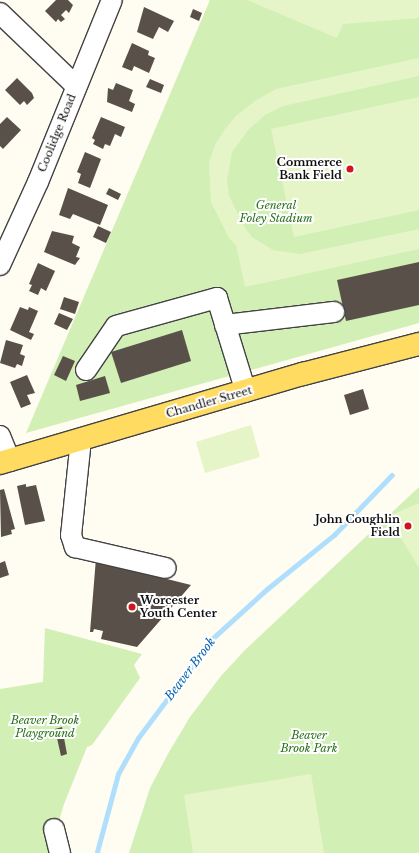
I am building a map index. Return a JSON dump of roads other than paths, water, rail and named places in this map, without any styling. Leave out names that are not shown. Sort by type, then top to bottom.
[{"type":"main road","name":"Chandler Street","points":[[5,462],[246,392],[370,354],[419,344]]},
{"type":"street","name":"Coolidge Road","points":[[0,265],[38,182],[112,0]]},
{"type":"street","points":[[0,13],[76,86]]},
{"type":"street","points":[[86,370],[116,326],[217,298],[246,392]]},
{"type":"street","points":[[225,325],[334,312]]},
{"type":"street","points":[[0,436],[5,462]]},
{"type":"street","points":[[82,439],[70,535],[75,547],[166,568]]},
{"type":"street","points":[[54,829],[60,853]]},
{"type":"waterway","name":"Beaver Brook","points":[[97,852],[118,774],[138,738],[212,639],[267,589],[334,535],[392,475]]},
{"type":"place","name":"Commerce Bank Field","points":[[350,169]]},
{"type":"place","name":"John Coughlin Field","points":[[408,526]]},
{"type":"place","name":"Worcester Youth Center","points":[[132,607]]},
{"type":"park label","name":"General Foley Stadium","points":[[276,212]]},
{"type":"park label","name":"Beaver Brook Playground","points":[[45,727]]},
{"type":"park label","name":"Beaver Brook Park","points":[[309,742]]}]
